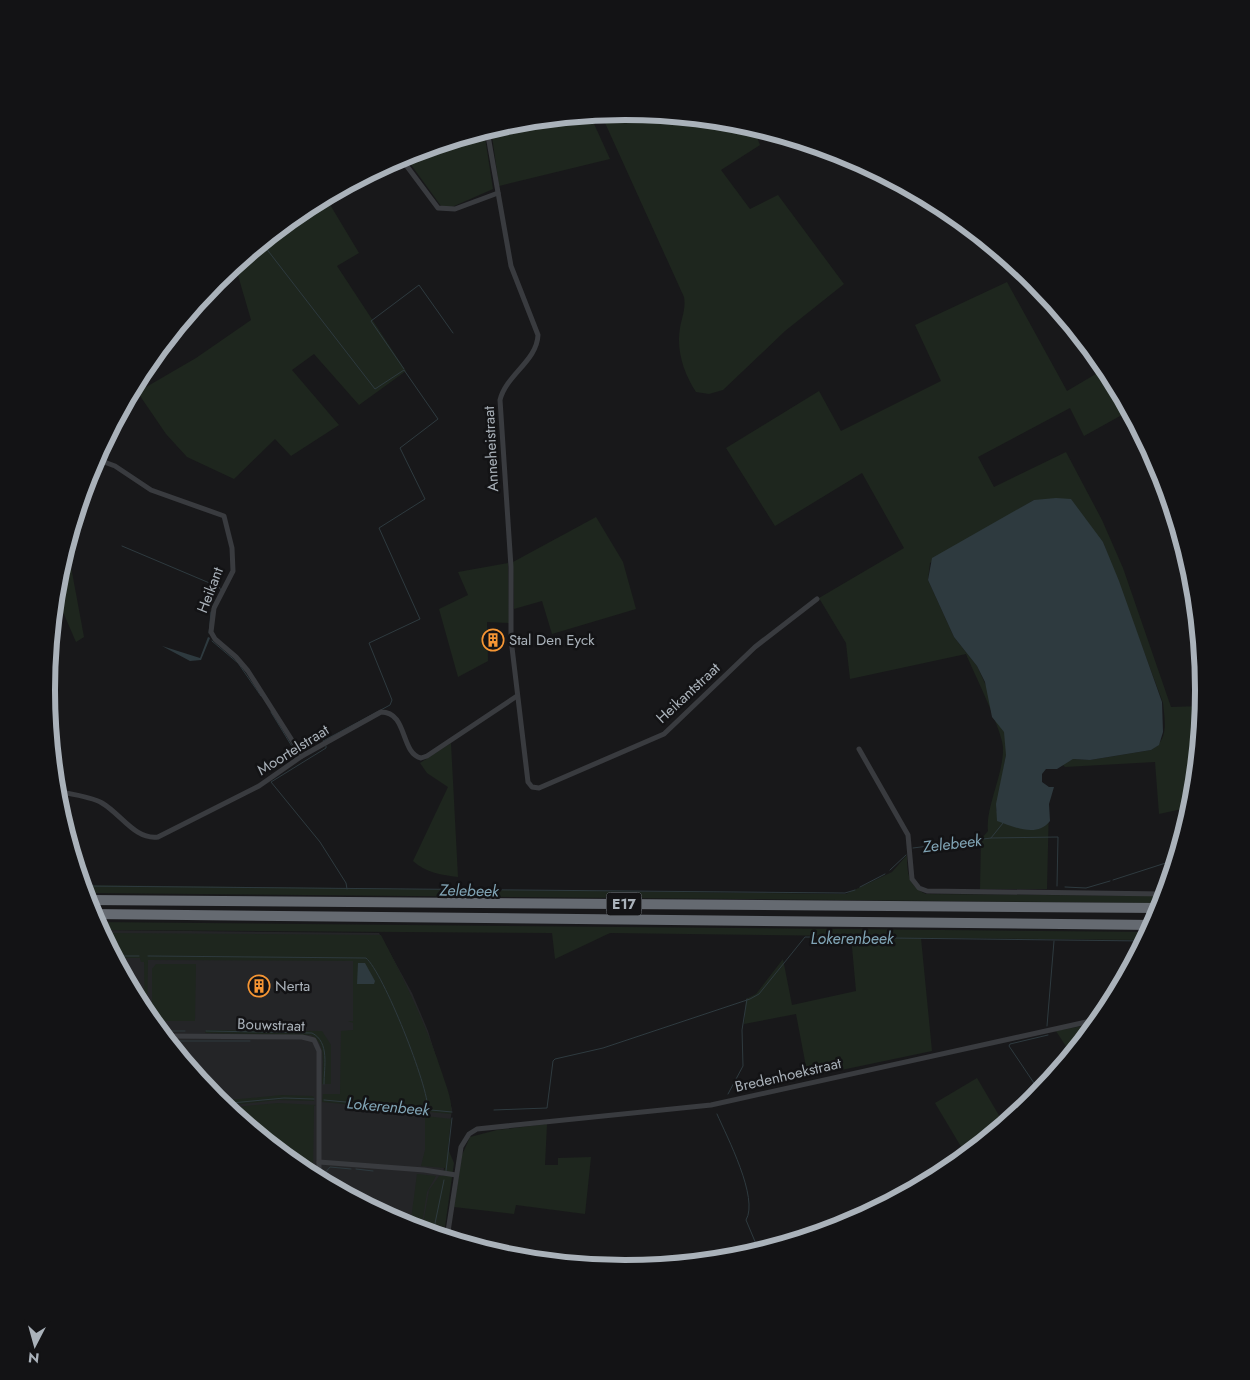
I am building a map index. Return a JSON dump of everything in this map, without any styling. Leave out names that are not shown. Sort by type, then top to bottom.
[{"type":"highway","name":"E17","points":[[95,900],[1152,908]]},
{"type":"highway","name":"E17","points":[[101,914],[1144,925]]},
{"type":"street","name":"Anneheistraat","points":[[488,137],[511,266],[538,335],[538,342],[531,355],[506,384],[500,400],[511,567],[511,638],[528,782],[532,788]]},
{"type":"street","points":[[405,164],[438,208],[444,210],[455,209],[498,193]]},
{"type":"street","name":"Heikant","points":[[103,462],[115,466],[151,490],[224,516],[232,548],[233,571],[214,608],[211,632],[215,639],[236,657],[248,671],[302,756]]},
{"type":"street","name":"Heikantstraat","points":[[532,788],[539,788],[664,734],[756,647],[817,599]]},
{"type":"street","name":"Moortelstraat","points":[[65,793],[102,803],[140,833],[147,837],[158,837],[259,786],[302,756],[382,712],[388,712],[395,717],[415,756],[424,758],[517,696]]},
{"type":"street","points":[[859,749],[908,835],[912,879],[919,888],[928,891],[1157,894]]},
{"type":"street","name":"Bredenhoekstraat","points":[[456,1175],[464,1139],[477,1129],[711,1106],[1088,1022]]},
{"type":"street","name":"Bouwstraat","points":[[172,1036],[302,1037],[314,1040],[319,1051],[319,1162]]},
{"type":"street","points":[[318,1171],[319,1162],[456,1175],[448,1232]]},
{"type":"shaded area","points":[[593,121],[610,159],[499,186],[492,136],[551,125]]},
{"type":"shaded area","points":[[604,121],[662,121],[699,125],[756,135],[760,145],[721,170],[750,209],[778,195],[844,284],[785,331],[723,390],[709,394],[696,392],[682,362],[679,336],[684,309],[684,297]]},
{"type":"shaded area","points":[[485,137],[493,189],[452,207],[441,206],[409,162]]},
{"type":"shaded area","points":[[329,203],[359,253],[337,266],[406,371],[359,405],[314,354],[292,370],[339,425],[291,456],[275,439],[234,479],[187,457],[166,434],[138,393],[141,390],[196,358],[251,320],[237,272],[278,238]]},
{"type":"shaded area","points":[[1007,282],[1067,391],[1099,373],[1124,414],[1084,436],[1070,408],[978,457],[994,487],[1066,452],[1102,520],[1123,568],[1171,707],[1195,706],[1190,764],[1182,809],[1159,814],[1155,762],[1065,767],[1062,764],[1073,759],[1090,760],[1151,750],[1157,746],[1163,736],[1163,703],[1103,542],[1034,500],[930,563],[928,580],[954,637],[977,666],[1007,731],[1006,755],[996,811],[1049,804],[1047,889],[980,889],[981,839],[988,831],[989,812],[1001,768],[1003,747],[993,715],[966,654],[850,679],[846,643],[819,598],[904,548],[862,473],[775,526],[726,448],[819,391],[841,431],[941,381],[915,325]]},
{"type":"shaded area","points":[[1071,499],[1103,542],[1119,581],[1162,702],[1163,732],[1159,745],[1151,750],[1090,760],[1073,759],[1057,769],[1046,769],[1042,774],[1042,782],[1049,787],[1054,787],[1049,804],[1050,821],[1039,829],[1025,830],[997,821],[996,804],[1006,755],[1004,732],[992,717],[985,682],[977,666],[954,637],[928,580],[932,558],[1034,500]]},
{"type":"shaded area","points":[[596,517],[623,562],[636,609],[552,634],[542,601],[514,609],[513,562]]},
{"type":"shaded area","points":[[70,561],[84,637],[76,642],[61,608]]},
{"type":"shaded area","points":[[508,563],[509,623],[487,622],[488,661],[458,677],[439,609],[468,595],[458,572]]},
{"type":"shaded area","points":[[208,637],[210,638],[201,660],[190,661],[162,646],[200,658]]},
{"type":"shaded area","points":[[451,743],[458,877],[429,871],[413,861],[448,787],[427,773],[420,763]]},
{"type":"shaded area","points":[[907,855],[907,868],[912,883],[926,894],[1156,896],[1154,903],[92,893],[89,885],[846,894],[892,872]]},
{"type":"shaded area","points":[[105,922],[1141,932],[1137,940],[921,938],[932,1051],[808,1077],[796,1014],[744,1024],[746,999],[756,994],[783,959],[792,1005],[856,991],[851,936],[610,933],[555,959],[552,933],[108,930]]},
{"type":"shaded area","points":[[108,930],[379,933],[412,993],[428,1031],[452,1109],[436,1228],[407,1217],[340,1184],[308,1164],[249,1119],[196,1066],[173,1037],[131,975]]},
{"type":"shaded area","points":[[110,933],[381,935],[407,986],[429,1037],[449,1093],[451,1114],[322,1102],[323,1094],[340,1094],[341,1031],[353,1030],[353,1023],[348,1021],[353,1021],[353,961],[148,960],[147,1001],[145,997],[144,962],[141,962],[140,958],[122,958]]},
{"type":"shaded area","points":[[358,963],[365,963],[375,981],[374,984],[357,984]]},
{"type":"shaded area","points":[[156,964],[196,964],[195,1021],[161,1021],[152,1008],[152,969]]},
{"type":"shaded area","points":[[1086,1025],[1068,1049],[1056,1031]]},
{"type":"shaded area","points":[[206,1030],[322,1031],[331,1045],[331,1084],[322,1084],[322,1050],[320,1044],[311,1035],[205,1033]]},
{"type":"shaded area","points":[[977,1078],[1001,1119],[962,1149],[935,1103]]},
{"type":"shaded area","points":[[282,1095],[314,1097],[314,1101],[278,1100],[234,1105],[229,1100]]},
{"type":"shaded area","points":[[278,1103],[316,1105],[314,1106],[313,1167],[278,1142],[237,1107]]},
{"type":"shaded area","points":[[425,1116],[451,1119],[448,1149],[454,1163],[445,1227],[436,1225],[436,1228],[423,1223],[429,1190],[439,1176],[443,1176],[445,1168],[421,1166],[425,1150]]},
{"type":"shaded area","points":[[547,1124],[545,1165],[558,1165],[558,1158],[591,1157],[585,1214],[516,1205],[514,1214],[454,1207],[462,1155],[470,1137],[497,1130]]},
{"type":"shaded area","points":[[417,1174],[436,1176],[427,1192],[422,1223],[411,1219]]},
{"type":"waterway","points":[[266,248],[375,389],[404,370],[438,419],[400,448],[425,499],[379,528],[420,619],[369,643],[392,700],[390,705],[323,741],[324,743]]},
{"type":"waterway","points":[[404,369],[371,321],[419,285],[453,333]]},
{"type":"waterway","points":[[122,546],[219,587],[221,590]]},
{"type":"waterway","points":[[209,633],[211,612]]},
{"type":"waterway","points":[[212,641],[238,663],[261,696]]},
{"type":"waterway","points":[[271,712],[296,753],[296,757]]},
{"type":"waterway","points":[[326,746],[326,748],[271,782],[320,842],[346,883],[347,889]]},
{"type":"waterway","name":"Zelebeek","points":[[1181,813],[1182,810]]},
{"type":"waterway","name":"Zelebeek","points":[[913,848],[991,838],[1003,823]]},
{"type":"waterway","name":"Zelebeek","points":[[991,838],[1058,837],[1057,886]]},
{"type":"waterway","name":"Zelebeek","points":[[890,870],[906,855]]},
{"type":"waterway","name":"Zelebeek","points":[[1113,880],[1168,862]]},
{"type":"waterway","name":"Zelebeek","points":[[860,887],[885,874]]},
{"type":"waterway","name":"Zelebeek","points":[[1065,887],[1086,888],[1110,881]]},
{"type":"waterway","name":"Zelebeek","points":[[90,886],[845,893],[855,890]]},
{"type":"waterway","name":"Lokerenbeek","points":[[494,1110],[547,1108],[553,1061],[555,1059],[603,1048],[750,999],[759,994],[805,937],[1137,941]]},
{"type":"waterway","name":"Lokerenbeek","points":[[1047,1026],[1054,941]]},
{"type":"waterway","points":[[121,956],[139,956]]},
{"type":"waterway","points":[[148,956],[366,958],[383,984],[404,1031],[421,1079],[428,1110]]},
{"type":"waterway","points":[[728,1094],[743,1066],[742,1030],[747,999]]},
{"type":"waterway","points":[[169,1031],[185,1031]]},
{"type":"waterway","points":[[206,1031],[312,1033],[318,1037],[324,1049],[324,1084]]},
{"type":"waterway","name":"Lokerenbeek","points":[[1035,1085],[1009,1046],[1010,1044],[1048,1035]]},
{"type":"waterway","points":[[176,1041],[250,1041]]},
{"type":"waterway","name":"Lokerenbeek","points":[[232,1103],[284,1098],[314,1099]]},
{"type":"waterway","name":"Lokerenbeek","points":[[324,1100],[452,1112]]},
{"type":"waterway","points":[[717,1114],[745,1183],[749,1210],[746,1220],[756,1245]]},
{"type":"waterway","points":[[446,1171],[452,1118]]},
{"type":"waterway","points":[[324,1174],[330,1167],[351,1169]]},
{"type":"waterway","points":[[356,1169],[373,1171]]},
{"type":"waterway","points":[[434,1227],[444,1180]]},
{"type":"place","name":"Stal Den Eyck","points":[[493,640]]},
{"type":"place","name":"Nerta","points":[[259,986]]}]
